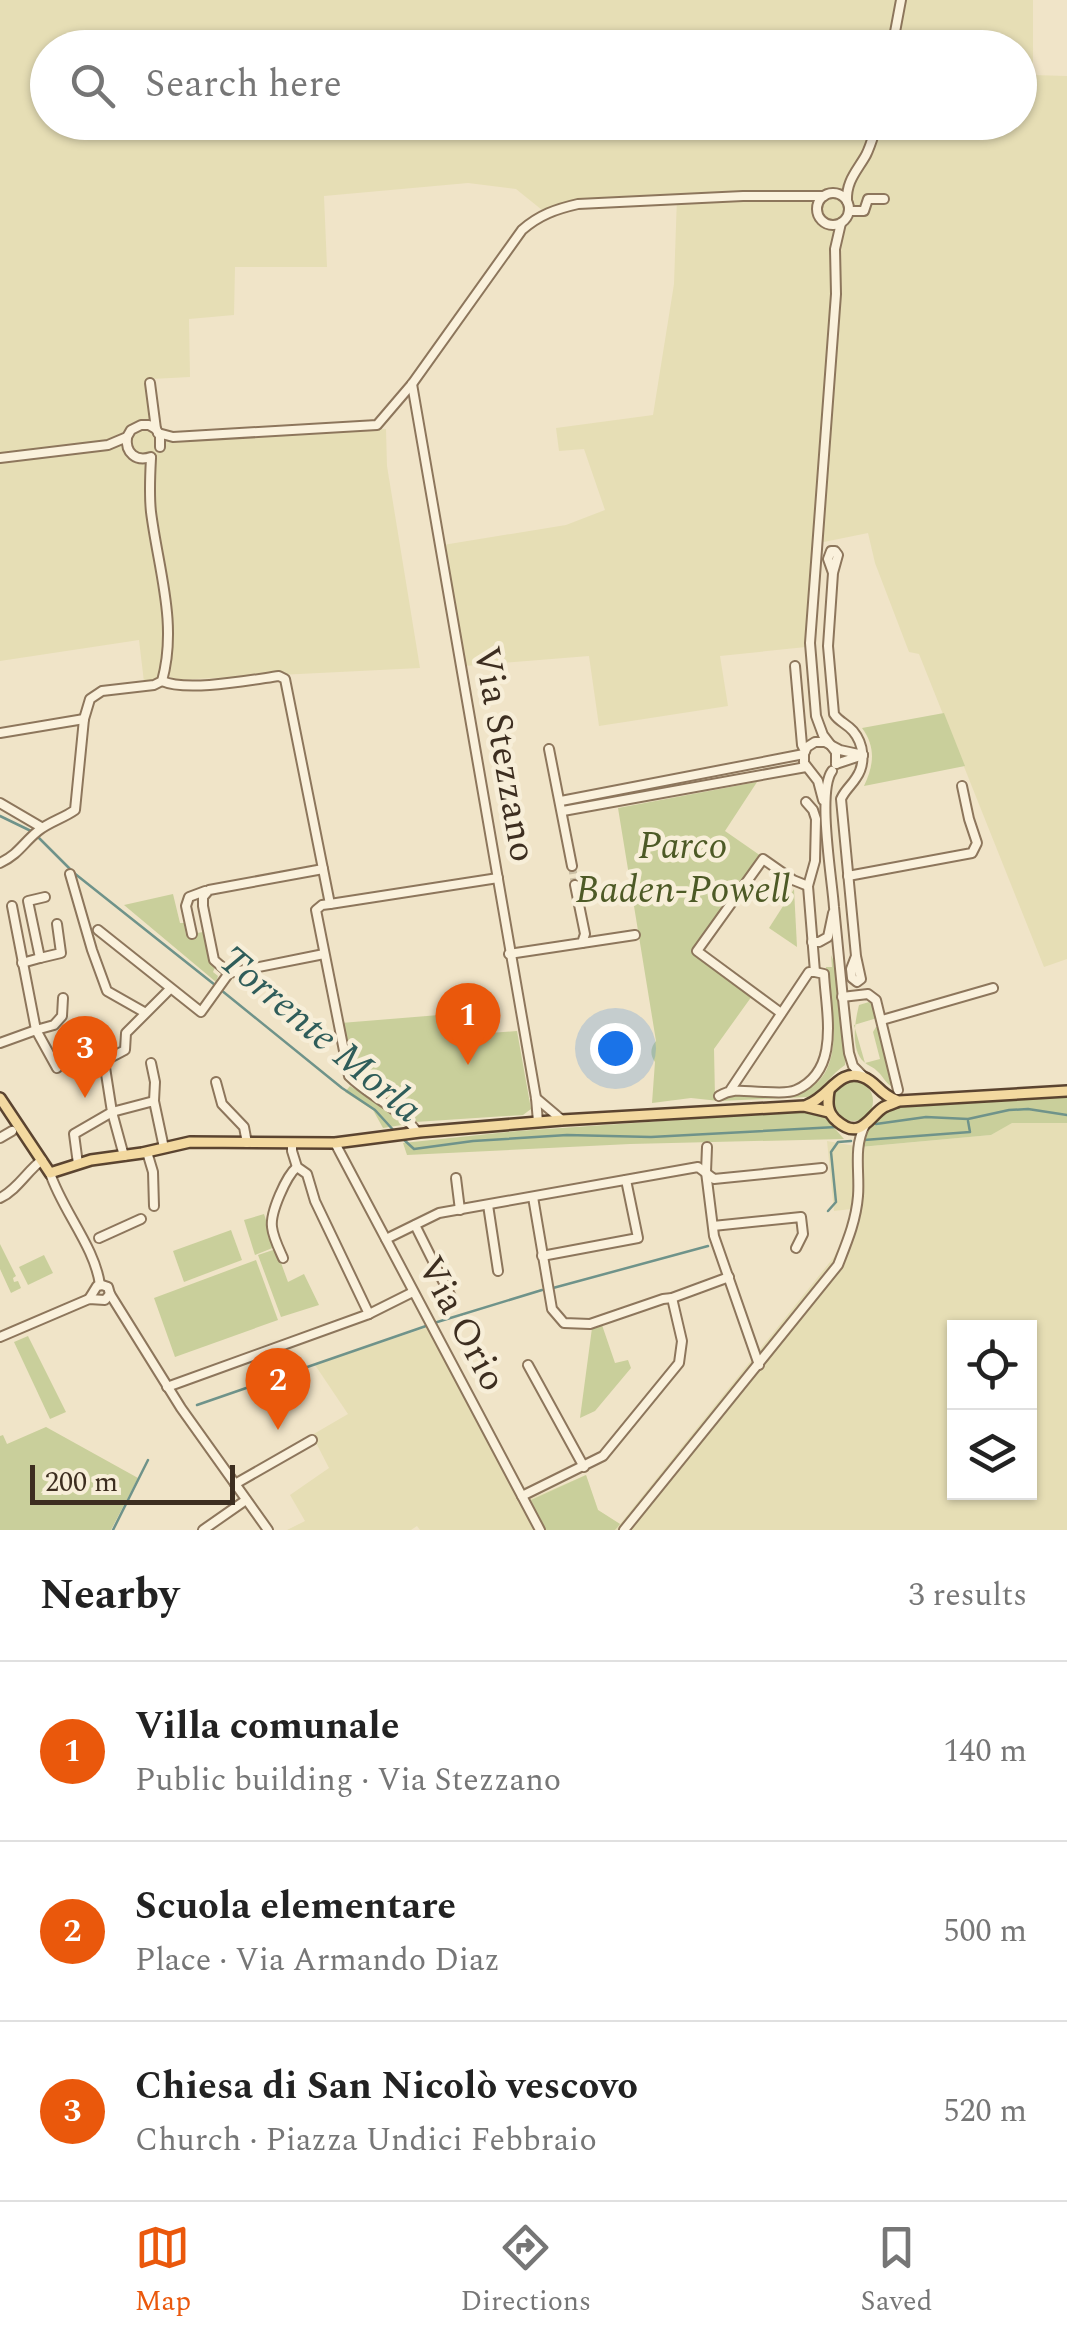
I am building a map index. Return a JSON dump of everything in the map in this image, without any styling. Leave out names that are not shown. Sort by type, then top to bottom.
[{"type":"main road","points":[[804,1106],[818,1101],[844,1077],[864,1077],[878,1091],[898,1096],[1067,1091]]},
{"type":"main road","points":[[829,1092],[830,1112],[845,1126],[865,1125],[875,1116],[878,1091]]},
{"type":"main road","points":[[878,1110],[898,1096]]},
{"type":"main road","points":[[0,1098],[50,1173],[190,1142],[335,1143],[562,1120],[804,1106],[830,1112]]},
{"type":"street","points":[[895,30],[901,0]]},
{"type":"street","points":[[864,1077],[853,1066],[849,1053],[838,964],[825,807],[827,778],[836,766],[836,752],[822,735],[816,716],[810,643],[836,249],[848,206],[846,190],[871,140]]},
{"type":"street","points":[[818,211],[818,202],[852,174]]},
{"type":"street","points":[[145,424],[173,438],[377,425],[412,384],[522,230],[538,216],[578,204],[743,196],[800,198],[840,194],[848,206],[864,211],[868,199],[884,200]]},
{"type":"street","points":[[800,198],[818,211],[832,233],[836,249]]},
{"type":"street","points":[[824,222],[841,222]]},
{"type":"street","points":[[150,382],[160,446]]},
{"type":"street","name":"Via Stezzano","points":[[412,384],[538,1122]]},
{"type":"street","points":[[0,458],[108,446],[145,424],[152,412]]},
{"type":"street","points":[[127,437],[132,454],[145,468],[150,481]]},
{"type":"street","points":[[162,681],[168,608],[151,513],[151,458],[173,438]]},
{"type":"street","points":[[108,446],[144,460],[151,458]]},
{"type":"street","points":[[834,573],[828,646],[834,714],[853,731],[863,755],[860,772],[841,799],[856,956]]},
{"type":"street","points":[[794,666],[802,745],[806,750]]},
{"type":"street","points":[[0,863],[16,855],[40,829],[75,810],[84,719],[90,699],[97,693],[162,681],[187,685],[284,678],[330,904]]},
{"type":"street","points":[[816,716],[806,750],[809,770],[818,781],[825,807]]},
{"type":"street","points":[[0,733],[84,719]]},
{"type":"street","points":[[840,750],[849,744],[853,731]]},
{"type":"street","points":[[562,806],[806,750],[820,741],[863,755]]},
{"type":"street","points":[[549,749],[572,866]]},
{"type":"street","points":[[562,806],[809,770],[822,775],[863,755]]},
{"type":"street","points":[[836,766],[852,768],[854,781]]},
{"type":"street","points":[[848,876],[972,853],[977,842],[962,786]]},
{"type":"street","points":[[806,802],[816,819],[816,861],[808,886],[815,972]]},
{"type":"street","points":[[0,803],[40,829]]},
{"type":"street","points":[[781,1013],[697,951],[763,859],[808,886]]},
{"type":"street","points":[[192,934],[186,906],[189,896],[323,869]]},
{"type":"street","points":[[70,874],[107,991],[144,1012]]},
{"type":"street","points":[[412,1133],[402,1115],[349,1076],[316,910],[330,904],[498,878]]},
{"type":"street","points":[[575,885],[584,934],[582,944]]},
{"type":"street","points":[[209,890],[203,906],[214,960],[228,973]]},
{"type":"street","points":[[40,958],[28,901],[46,897]]},
{"type":"street","points":[[12,906],[36,1030],[57,1068]]},
{"type":"street","points":[[812,943],[828,937],[834,909]]},
{"type":"street","points":[[22,963],[61,952],[57,924]]},
{"type":"street","points":[[98,930],[201,1012],[228,973],[324,954]]},
{"type":"street","points":[[509,954],[635,935]]},
{"type":"street","points":[[812,943],[826,946],[838,964]]},
{"type":"street","points":[[719,1096],[731,1089],[809,972],[824,974],[827,1054],[816,1075],[793,1092],[731,1089]]},
{"type":"street","points":[[882,1020],[993,988]]},
{"type":"street","points":[[91,1064],[106,1062],[124,1050],[126,1032],[170,989]]},
{"type":"street","points":[[842,997],[868,994],[876,1000],[898,1096]]},
{"type":"street","points":[[54,1025],[62,1016],[62,998]]},
{"type":"street","points":[[0,1043],[68,1024]]},
{"type":"street","points":[[844,1077],[849,1053]]},
{"type":"street","points":[[106,1062],[112,1112],[124,1156]]},
{"type":"street","points":[[151,1063],[164,1148]]},
{"type":"street","points":[[216,1082],[222,1104],[244,1127],[247,1142]]},
{"type":"street","points":[[536,1098],[562,1120]]},
{"type":"street","points":[[78,1164],[74,1134],[112,1112],[154,1101]]},
{"type":"street","points":[[624,1530],[838,1265],[854,1226],[857,1152],[865,1125]]},
{"type":"street","points":[[845,1126],[857,1152]]},
{"type":"street","points":[[0,1138],[17,1128]]},
{"type":"street","points":[[292,1143],[297,1168],[306,1174],[369,1314]]},
{"type":"street","name":"Via Orio","points":[[335,1143],[540,1530]]},
{"type":"street","points":[[708,1147],[706,1172],[713,1226],[759,1365]]},
{"type":"street","points":[[147,1152],[153,1172],[154,1206]]},
{"type":"street","points":[[0,1198],[42,1160]]},
{"type":"street","points":[[386,1239],[439,1213],[698,1167],[714,1178],[822,1168]]},
{"type":"street","points":[[282,1258],[271,1224],[284,1184],[297,1168]]},
{"type":"street","points":[[50,1173],[95,1290],[102,1301],[111,1298]]},
{"type":"street","points":[[456,1178],[460,1210]]},
{"type":"street","points":[[626,1180],[638,1238]]},
{"type":"street","points":[[533,1197],[552,1308],[564,1323],[590,1324],[729,1277]]},
{"type":"street","points":[[488,1205],[498,1272]]},
{"type":"street","points":[[713,1226],[801,1217],[803,1234],[796,1248]]},
{"type":"street","points":[[99,1238],[141,1219]]},
{"type":"street","points":[[415,1225],[452,1299]]},
{"type":"street","points":[[542,1256],[652,1236]]},
{"type":"street","points":[[0,1337],[108,1287],[111,1298],[168,1387],[268,1530]]},
{"type":"street","points":[[168,1387],[369,1314],[412,1292]]},
{"type":"street","points":[[522,1496],[603,1456],[679,1363],[682,1340],[672,1298]]},
{"type":"street","points":[[528,1365],[584,1467]]},
{"type":"street","points":[[235,1484],[312,1440]]},
{"type":"street","points":[[204,1530],[246,1500]]},
{"type":"shaded area","points":[[0,0],[1033,0],[1033,30],[30,30],[30,140],[1037,140],[1037,75],[1067,76],[1067,959],[1044,967],[919,654],[909,652],[875,563],[868,533],[814,544],[806,647],[720,656],[728,706],[599,726],[589,656],[465,666],[443,545],[566,525],[605,510],[584,449],[559,451],[556,428],[653,415],[674,284],[677,197],[605,197],[542,210],[516,189],[468,183],[324,196],[327,267],[235,267],[234,315],[189,319],[190,377],[152,379],[157,442],[386,429],[387,466],[420,668],[175,680],[169,676],[144,682],[139,640],[0,661]]},
{"type":"shaded area","points":[[1011,1123],[1067,1123],[1067,1530],[420,1530],[417,1526],[411,1530],[287,1530],[305,1521],[290,1495],[329,1468],[312,1435],[348,1414],[315,1365],[437,1324],[530,1499],[586,1475],[598,1510],[620,1524],[834,1257],[852,1209],[834,1211],[827,1141],[861,1147],[991,1135]]},
{"type":"green space","points":[[944,713],[965,766],[864,786],[872,756],[862,728]]},
{"type":"green space","name":"Parco Baden-Powell","points":[[757,782],[725,831],[761,856],[693,952],[752,996],[714,1049],[715,1097],[792,1094],[815,1084],[825,1072],[834,1038],[826,967],[832,967],[831,955],[836,966],[845,1065],[808,1097],[719,1101],[691,1098],[652,1103],[655,1062],[651,1052],[656,1041],[618,808]]},
{"type":"green space","points":[[794,889],[797,947],[769,928]]},
{"type":"green space","points":[[173,894],[186,935],[203,932],[205,943],[209,943],[216,965],[213,972],[218,976],[216,982],[124,905]]},
{"type":"green space","points":[[869,1002],[875,1006],[877,1018],[855,1025],[859,1005]]},
{"type":"green space","points":[[476,1012],[490,1033],[517,1031],[531,1109],[523,1115],[415,1122],[352,1075],[341,1023]]},
{"type":"green space","points":[[879,1027],[895,1088],[876,1070],[865,1063],[880,1059],[873,1032]]},
{"type":"green space","points":[[855,1029],[865,1063],[857,1050]]},
{"type":"green space","points":[[853,1081],[867,1087],[873,1101],[867,1115],[853,1121],[839,1115],[833,1101],[839,1087]]},
{"type":"green space","points":[[350,1086],[385,1107],[402,1125],[383,1128],[373,1110],[345,1092]]},
{"type":"green space","points":[[1067,1096],[1067,1123],[1012,1123],[991,1135],[860,1147],[860,1135],[891,1108]]},
{"type":"green space","points":[[807,1111],[823,1115],[844,1139],[407,1155],[403,1143],[518,1131]]},
{"type":"green space","points":[[264,1214],[275,1247],[255,1255],[244,1220]]},
{"type":"green space","points":[[231,1230],[242,1260],[184,1282],[173,1251]]},
{"type":"green space","points":[[0,1244],[16,1276],[14,1282],[18,1281],[21,1288],[11,1293],[0,1269]]},
{"type":"green space","points":[[276,1249],[288,1282],[304,1274],[319,1305],[281,1317],[258,1255]]},
{"type":"green space","points":[[44,1255],[53,1273],[28,1285],[19,1267]]},
{"type":"green space","points":[[256,1260],[278,1320],[175,1357],[154,1298]]},
{"type":"green space","points":[[602,1325],[615,1363],[628,1360],[631,1368],[595,1411],[580,1418],[592,1328]]},
{"type":"green space","points":[[28,1336],[66,1412],[50,1419],[14,1342]]},
{"type":"green space","points":[[46,1427],[138,1478],[111,1530],[0,1530],[0,1436],[7,1444]]},
{"type":"green space","points":[[586,1475],[598,1510],[620,1524],[615,1530],[546,1530],[531,1500]]},
{"type":"waterway","name":"Torrente Morla","points":[[0,816],[31,831]]},
{"type":"waterway","name":"Torrente Morla","points":[[37,836],[74,873],[215,985]]},
{"type":"waterway","name":"Torrente Morla","points":[[221,990],[375,1110],[396,1133]]},
{"type":"waterway","name":"Torrente Morla","points":[[876,1124],[926,1117],[968,1119],[1028,1109],[1067,1115]]},
{"type":"waterway","points":[[864,1140],[970,1132],[968,1121]]},
{"type":"waterway","name":"Torrente Morla","points":[[402,1138],[414,1149],[567,1135],[651,1137],[836,1127]]},
{"type":"waterway","points":[[828,1211],[836,1202],[831,1152],[838,1142],[851,1141]]},
{"type":"waterway","points":[[553,1288],[708,1246]]},
{"type":"waterway","points":[[434,1323],[542,1290]]},
{"type":"waterway","points":[[197,1405],[426,1326]]},
{"type":"waterway","points":[[113,1530],[148,1460]]},
{"type":"tunnel","points":[[572,866],[575,885]]},
{"type":"place","name":"Villa comunale","points":[[468,1065]]},
{"type":"place","name":"Chiesa di San Nicolò vescovo","points":[[85,1098]]},
{"type":"place","name":"Scuola elementare","points":[[278,1430]]}]
